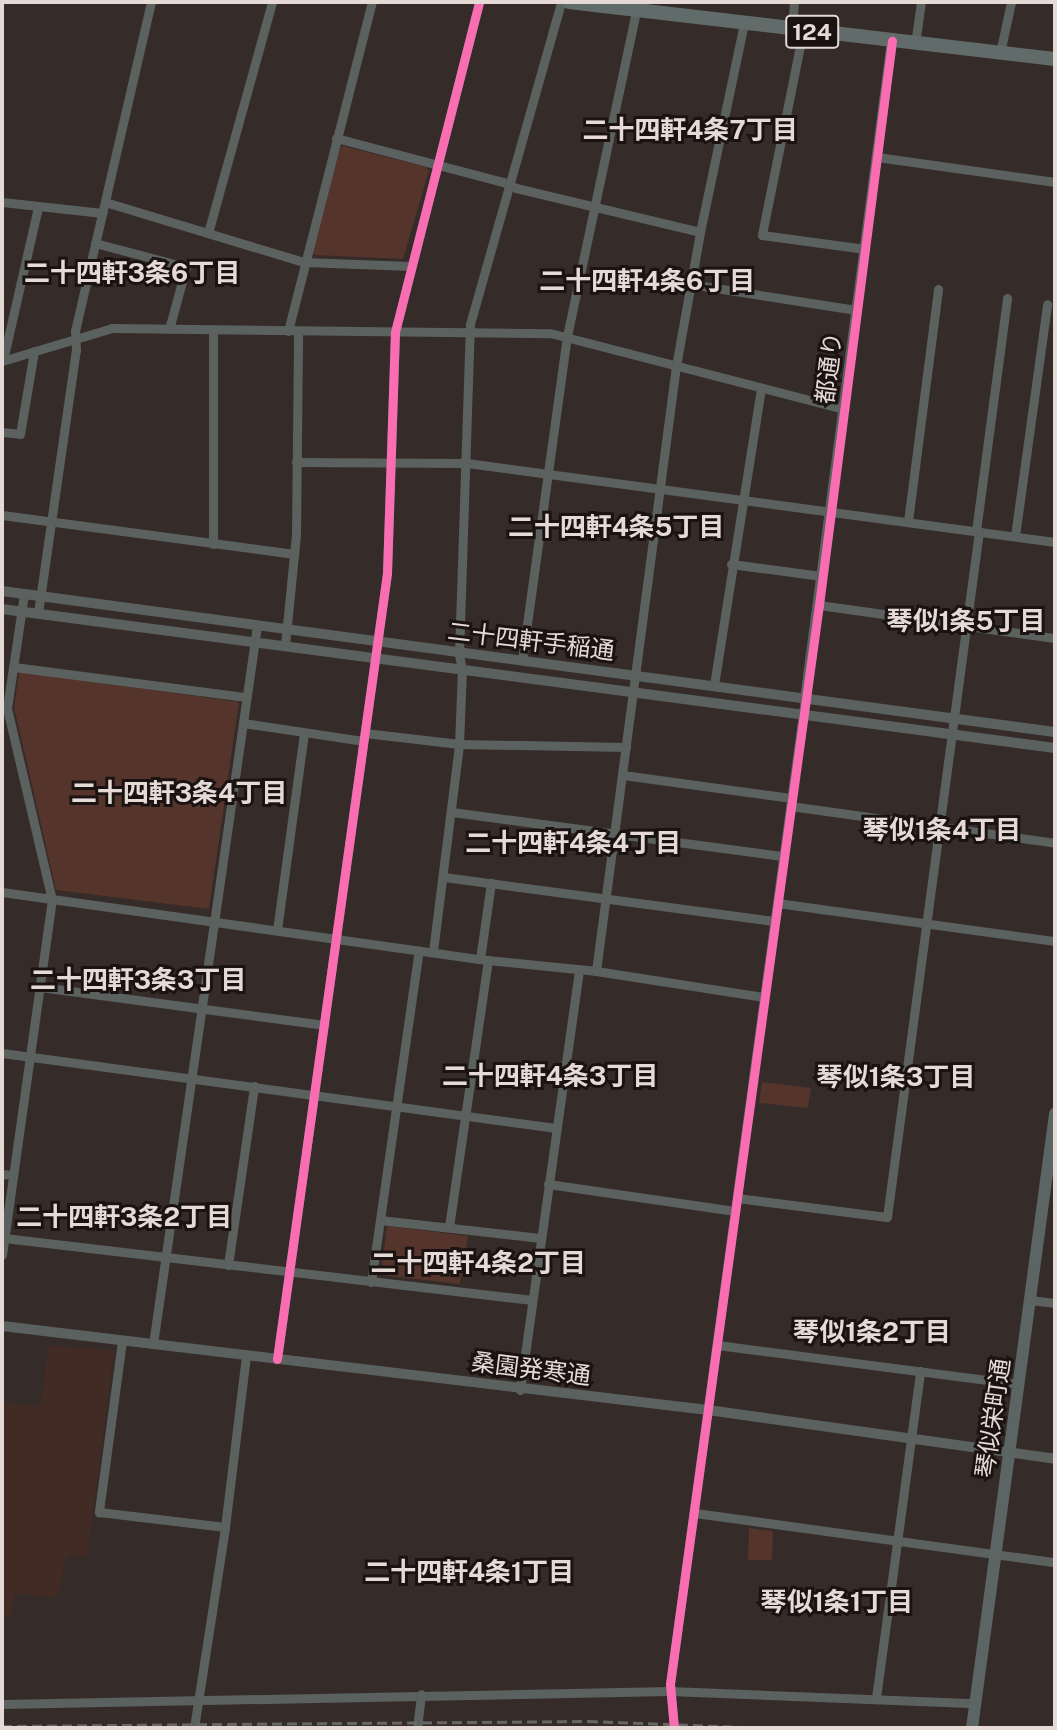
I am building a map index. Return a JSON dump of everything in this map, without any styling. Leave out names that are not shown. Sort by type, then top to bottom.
[{"type":"main road","name":"124","points":[[569,2],[620,5],[636,10],[797,31],[1055,59]]},
{"type":"main road","name":"琴似栄町通","points":[[972,1728],[1055,1115]]},
{"type":"street","points":[[38,613],[76,350],[75,339],[151,2]]},
{"type":"street","points":[[208,233],[272,2]]},
{"type":"street","points":[[285,645],[294,554],[296,462],[293,331],[304,262],[372,2]]},
{"type":"street","points":[[277,1359],[387,573],[394,332],[479,2]]},
{"type":"street","points":[[433,951],[459,744],[462,670],[459,653],[470,324],[561,2]]},
{"type":"street","points":[[793,2],[797,31],[762,235],[865,249]]},
{"type":"street","points":[[915,44],[921,2]]},
{"type":"street","points":[[1000,53],[1011,2]]},
{"type":"street","points":[[522,660],[566,336],[636,10]]},
{"type":"street","points":[[596,971],[676,366],[700,232],[744,24]]},
{"type":"street","name":"都通り","points":[[805,699],[892,41]]},
{"type":"street","points":[[336,138],[509,185],[700,232]]},
{"type":"street","points":[[877,157],[1055,182]]},
{"type":"street","points":[[2,202],[102,213]]},
{"type":"street","points":[[104,202],[304,262],[411,266]]},
{"type":"street","points":[[2,361],[38,207]]},
{"type":"street","points":[[95,243],[186,267],[169,329]]},
{"type":"street","points":[[690,284],[856,310]]},
{"type":"street","points":[[908,522],[938,289]]},
{"type":"street","points":[[737,1198],[887,1217],[937,827],[967,626],[1007,298]]},
{"type":"street","points":[[1015,536],[1047,304]]},
{"type":"street","points":[[2,361],[112,328],[551,333],[844,408]]},
{"type":"street","points":[[213,329],[213,544]]},
{"type":"street","points":[[2,432],[20,434],[34,351]]},
{"type":"street","points":[[714,685],[731,564],[761,388]]},
{"type":"street","points":[[296,462],[467,463],[548,471],[1055,542]]},
{"type":"street","points":[[2,515],[294,554]]},
{"type":"street","points":[[731,564],[821,576]]},
{"type":"street","name":"二十四軒手稲通","points":[[2,591],[1055,732]]},
{"type":"street","points":[[2,1255],[52,900],[7,708],[24,594]]},
{"type":"street","points":[[819,606],[1055,638]]},
{"type":"street","name":"二十四軒手稲通","points":[[2,608],[1055,748]]},
{"type":"street","points":[[153,1344],[257,626]]},
{"type":"street","points":[[14,667],[246,697]]},
{"type":"street","points":[[674,1728],[670,1691],[805,699]]},
{"type":"street","points":[[243,723],[304,733],[459,744],[626,747]]},
{"type":"street","points":[[277,930],[304,733]]},
{"type":"street","points":[[623,775],[937,827],[1055,843]]},
{"type":"street","points":[[452,812],[783,856]]},
{"type":"street","points":[[444,877],[775,921]]},
{"type":"street","points":[[449,1227],[465,1115],[491,883]]},
{"type":"street","points":[[2,892],[484,959],[596,971],[764,997]]},
{"type":"street","points":[[777,902],[1055,940]]},
{"type":"street","points":[[371,1282],[419,950]]},
{"type":"street","points":[[520,1390],[579,969]]},
{"type":"street","points":[[40,987],[324,1026]]},
{"type":"street","points":[[2,1053],[556,1128]]},
{"type":"street","points":[[228,1265],[254,1086]]},
{"type":"street","points":[[2,1174],[13,1175]]},
{"type":"street","points":[[548,1184],[735,1211]]},
{"type":"street","points":[[380,1220],[540,1238]]},
{"type":"street","points":[[4,1238],[532,1300]]},
{"type":"street","points":[[1030,1300],[1055,1303]]},
{"type":"street","name":"桑園発寒通","points":[[2,1326],[520,1390],[708,1410],[1055,1459]]},
{"type":"street","points":[[122,1340],[99,1512],[225,1527]]},
{"type":"street","points":[[717,1345],[1018,1384]]},
{"type":"street","points":[[194,1728],[225,1527],[246,1355]]},
{"type":"street","points":[[876,1698],[920,1371]]},
{"type":"street","points":[[695,1513],[1055,1562]]},
{"type":"street","points":[[2,1704],[197,1702],[421,1693],[670,1691],[975,1703]]},
{"type":"street","points":[[417,1728],[421,1693]]},
{"type":"shaded area","points":[[343,146],[426,167],[429,171],[403,259],[315,255],[312,251],[340,148]]},
{"type":"shaded area","points":[[19,673],[239,702],[209,909],[56,890],[14,707]]},
{"type":"shaded area","points":[[762,1082],[811,1088],[808,1108],[759,1103]]},
{"type":"shaded area","points":[[387,1226],[468,1236],[460,1284],[381,1275]]},
{"type":"shaded area","points":[[49,1346],[114,1350],[87,1557],[67,1556],[57,1597],[15,1594],[11,1616],[2,1615],[2,1402],[40,1407]]},
{"type":"shaded area","points":[[749,1528],[773,1531],[772,1560],[748,1560]]},
{"type":"railway","points":[[2,1726],[588,1721],[772,1728]]},
{"type":"cycle path","points":[[277,1359],[387,573],[395,332],[479,2]]},
{"type":"cycle path","points":[[674,1728],[670,1684],[819,605],[892,41]]},
{"type":"district","name":"二十四軒4条7丁目","points":[[690,130]]},
{"type":"district","name":"二十四軒3条6丁目","points":[[132,273]]},
{"type":"district","name":"二十四軒4条6丁目","points":[[647,281]]},
{"type":"district","name":"二十四軒4条5丁目","points":[[616,527]]},
{"type":"district","name":"琴似1条5丁目","points":[[966,621]]},
{"type":"district","name":"二十四軒3条4丁目","points":[[179,793]]},
{"type":"district","name":"琴似1条4丁目","points":[[942,830]]},
{"type":"district","name":"二十四軒4条4丁目","points":[[573,843]]},
{"type":"district","name":"二十四軒3条3丁目","points":[[138,980]]},
{"type":"district","name":"二十四軒4条3丁目","points":[[550,1076]]},
{"type":"district","name":"琴似1条3丁目","points":[[896,1077]]},
{"type":"district","name":"二十四軒3条2丁目","points":[[124,1217]]},
{"type":"district","name":"二十四軒4条2丁目","points":[[478,1263]]},
{"type":"district","name":"琴似1条2丁目","points":[[872,1332]]},
{"type":"district","name":"二十四軒4条1丁目","points":[[469,1572]]},
{"type":"district","name":"琴似1条1丁目","points":[[837,1602]]}]
